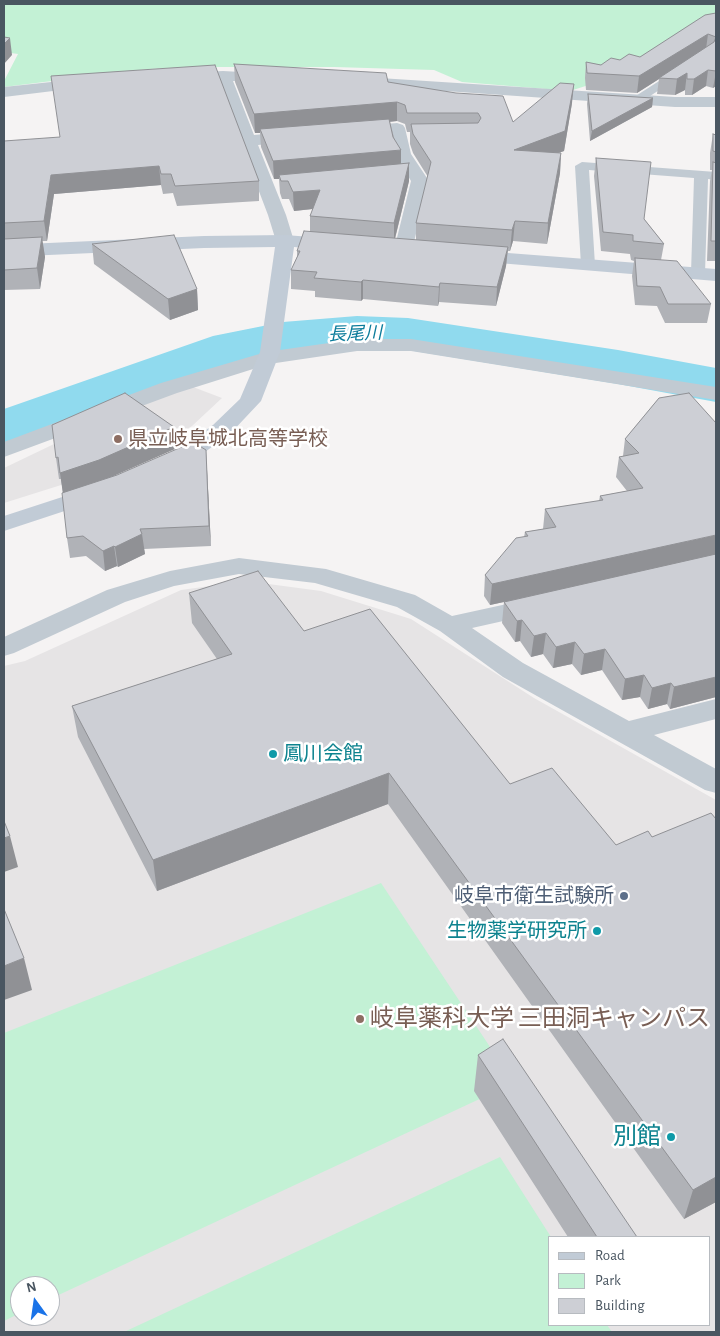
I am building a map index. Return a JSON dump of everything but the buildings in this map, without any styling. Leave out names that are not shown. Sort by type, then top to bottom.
[{"type":"street","points":[[147,472],[184,456],[221,430],[250,401],[268,355],[285,241],[223,76]]},
{"type":"street","points":[[166,79],[223,76],[290,77]]},
{"type":"street","points":[[346,80],[637,99],[716,102]]},
{"type":"street","points":[[4,92],[101,83]]},
{"type":"street","points":[[341,133],[397,128],[404,138],[403,154],[420,181],[403,250]]},
{"type":"street","points":[[247,140],[312,135]]},
{"type":"street","points":[[395,175],[414,173]]},
{"type":"street","points":[[265,187],[285,185]]},
{"type":"street","points":[[4,251],[204,242],[285,241],[354,246]]},
{"type":"street","points":[[383,249],[422,252]]},
{"type":"street","points":[[451,254],[707,274]]},
{"type":"street","points":[[4,450],[169,388],[268,355],[357,345],[411,346],[691,398],[716,394]]},
{"type":"street","points":[[4,524],[120,484]]},
{"type":"street","points":[[4,646],[116,596],[170,578],[239,566],[317,575],[406,601],[449,625],[513,670],[716,782]]},
{"type":"street","points":[[449,625],[563,599]]},
{"type":"street","points":[[626,732],[716,709]]},
{"type":"lane","points":[[637,99],[692,64]]},
{"type":"lane","points":[[588,265],[582,166],[716,176]]},
{"type":"lane","points":[[701,175],[707,274]]},
{"type":"shaded area","name":"県立岐阜城北高等学校","points":[[193,387],[222,398],[192,426],[150,452],[96,474],[4,503],[4,468],[127,409]]},
{"type":"shaded area","name":"岐阜薬科大学 三田洞キャンパス","points":[[246,581],[321,591],[411,619],[534,698],[716,800],[716,1332],[4,1332],[4,666],[25,661],[181,590]]},
{"type":"green space","points":[[4,4],[716,4],[716,44],[570,91],[462,82],[434,70],[334,67],[148,69],[4,87],[4,81],[18,54],[4,52]]},
{"type":"green space","points":[[381,883],[514,1083],[60,1294],[60,1276],[10,1276],[10,1318],[4,1321],[4,1033]]},
{"type":"green space","points":[[500,1157],[550,1236],[548,1236],[548,1326],[608,1326],[612,1332],[124,1332]]},
{"type":"waterway","name":"長尾川","points":[[4,429],[232,348],[283,338],[357,332],[408,334],[618,367],[716,385]]},
{"type":"place","name":"県立岐阜城北高等学校","points":[[118,439]]},
{"type":"place","name":"鳳川会館","points":[[273,754]]},
{"type":"place","name":"岐阜市衛生試験所","points":[[624,896]]},
{"type":"place","name":"生物薬学研究所","points":[[597,931]]},
{"type":"place","name":"岐阜薬科大学 三田洞キャンパス","points":[[360,1019]]},
{"type":"place","name":"別館","points":[[671,1137]]}]
